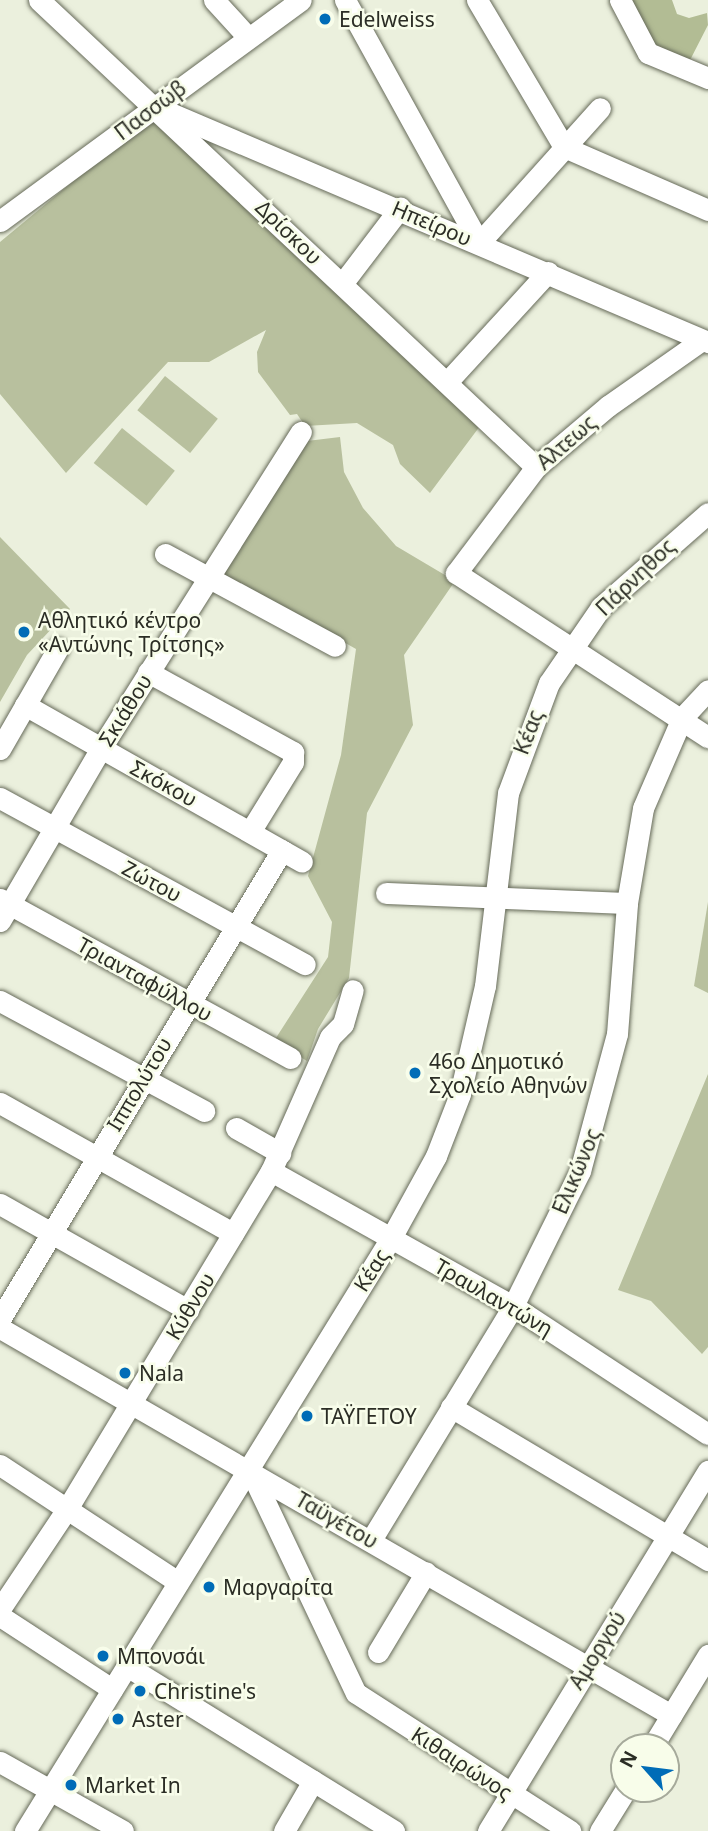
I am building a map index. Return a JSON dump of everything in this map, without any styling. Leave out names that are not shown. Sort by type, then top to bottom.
[{"type":"street","name":"Δρίσκου","points":[[39,0],[537,467]]},
{"type":"street","points":[[214,0],[246,35]]},
{"type":"street","name":"Πασσώβ","points":[[0,221],[155,107],[246,35],[301,0]]},
{"type":"street","points":[[345,0],[479,243],[600,108]]},
{"type":"street","points":[[477,0],[564,147],[708,210]]},
{"type":"street","points":[[620,0],[648,53],[708,78]]},
{"type":"street","name":"Ηπείρου","points":[[155,107],[400,208],[705,341]]},
{"type":"street","points":[[342,284],[400,208]]},
{"type":"street","points":[[448,381],[548,272]]},
{"type":"street","name":"Αλτεως","points":[[569,649],[456,573],[537,467],[608,405],[705,341]]},
{"type":"street","name":"Σκιάθου","points":[[3,908],[55,830],[101,748],[207,577],[301,432]]},
{"type":"street","name":"Πάρνηθος","points":[[569,649],[629,577],[708,513]]},
{"type":"street","points":[[165,554],[335,646]]},
{"type":"street","points":[[0,749],[58,648]]},
{"type":"street","points":[[569,649],[708,737]]},
{"type":"street","name":"Κέας","points":[[25,1831],[391,1238],[436,1156],[460,1094],[485,986],[505,815],[520,751],[569,649]]},
{"type":"street","points":[[148,673],[293,752],[293,762],[250,832]]},
{"type":"street","name":"Ελικώνος","points":[[371,1540],[513,1306],[580,1171],[600,1113],[623,993],[627,903],[643,808],[682,719],[708,690]]},
{"type":"street","name":"Σκόκου","points":[[25,705],[302,862]]},
{"type":"street","name":"Ζώτου","points":[[0,798],[305,964]]},
{"type":"street","name":"Ιππολύτου","points":[[0,1319],[188,1002],[282,850]]},
{"type":"street","points":[[386,893],[627,903]]},
{"type":"street","name":"Τριανταφύλλου","points":[[3,908],[188,1002],[289,1058]]},
{"type":"street","name":"Κύθνου","points":[[0,1609],[132,1404],[276,1162],[330,1037],[343,1024],[353,990]]},
{"type":"street","points":[[0,1001],[204,1111]]},
{"type":"street","points":[[0,1103],[233,1233]]},
{"type":"street","name":"Τραυλαντώνη","points":[[236,1128],[276,1162],[391,1238],[513,1306],[674,1408],[708,1434]]},
{"type":"street","points":[[0,1204],[188,1310]]},
{"type":"street","name":"Ταϋγέτου","points":[[0,1328],[249,1468],[671,1715]]},
{"type":"street","points":[[451,1407],[708,1560]]},
{"type":"street","points":[[674,1408],[708,1422]]},
{"type":"street","points":[[0,1465],[178,1582]]},
{"type":"street","name":"Κιθαιρώνος","points":[[249,1468],[356,1693],[509,1795],[570,1831]]},
{"type":"street","name":"Αμοργού","points":[[488,1831],[708,1471]]},
{"type":"street","points":[[378,1652],[426,1572]]},
{"type":"street","points":[[0,1616],[112,1689]]},
{"type":"street","points":[[660,1733],[708,1655]]},
{"type":"street","points":[[127,1666],[394,1831]]},
{"type":"street","points":[[0,1762],[123,1831]]},
{"type":"street","points":[[284,1831],[313,1781]]},
{"type":"street","points":[[600,1831],[617,1803]]},
{"type":"green space","points":[[624,0],[672,0],[677,14],[689,18],[707,13],[708,25],[687,66],[663,56]]},
{"type":"green space","points":[[153,115],[483,422],[430,493],[400,464],[393,445],[357,423],[305,426],[297,414],[290,415],[258,372],[257,352],[266,330],[209,362],[168,362],[66,473],[0,394],[0,242]]},
{"type":"green space","points":[[165,376],[218,419],[190,453],[137,410]]},
{"type":"green space","points":[[122,428],[175,471],[147,506],[94,463]]},
{"type":"green space","points":[[340,437],[344,472],[363,508],[396,546],[455,581],[404,655],[413,725],[367,813],[349,978],[318,1029],[307,1061],[274,1041],[328,957],[332,922],[308,876],[341,755],[356,649],[221,573],[307,441]]},
{"type":"green space","name":"Αθλητικό κέντρο «Αντώνης Τρίτσης»","points":[[0,537],[70,609],[27,655],[0,702]]},
{"type":"green space","points":[[708,902],[708,993],[694,986]]},
{"type":"green space","points":[[708,1074],[708,1347],[702,1354],[651,1301],[618,1290]]},
{"type":"place","name":"Edelweiss","points":[[325,19]]},
{"type":"place","name":"Αθλητικό κέντρο «Αντώνης Τρίτσης»","points":[[24,632]]},
{"type":"place","name":"46ο Δημοτικό Σχολείο Αθηνών","points":[[415,1073]]},
{"type":"place","name":"Nala","points":[[125,1373]]},
{"type":"place","name":"ΤΑΫΓΕΤΟΥ","points":[[307,1416]]},
{"type":"place","name":"Μαργαρίτα","points":[[209,1587]]},
{"type":"place","name":"Μπονσάι","points":[[103,1656]]},
{"type":"place","name":"Christine's","points":[[140,1691]]},
{"type":"place","name":"Aster","points":[[118,1719]]},
{"type":"place","name":"Market In","points":[[71,1785]]}]
